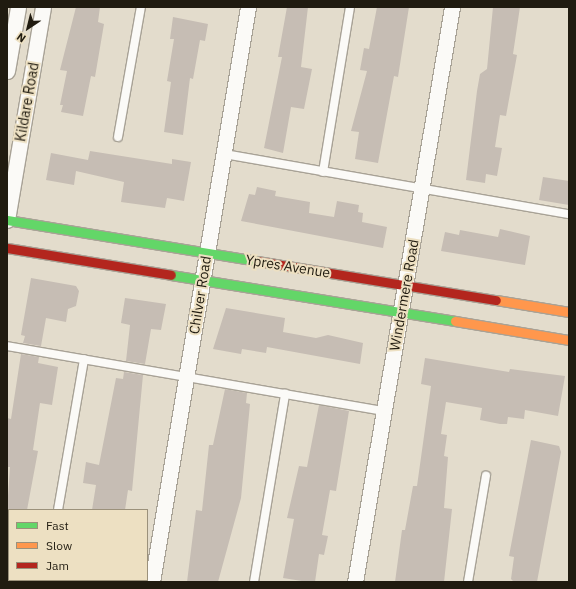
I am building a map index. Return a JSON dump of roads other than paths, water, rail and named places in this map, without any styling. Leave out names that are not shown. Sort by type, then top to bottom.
[{"type":"main road","name":"Ypres Avenue","points":[[7,220],[569,312]]},
{"type":"main road","name":"Ypres Avenue","points":[[7,248],[203,281],[401,311],[569,340]]},
{"type":"street","points":[[18,7],[42,9]]},
{"type":"street","name":"Kildare Road","points":[[7,71],[18,7]]},
{"type":"street","name":"Chilver Road","points":[[152,582],[248,7]]},
{"type":"street","name":"Windermere Road","points":[[356,582],[452,7]]},
{"type":"street","name":"Kildare Road","points":[[7,220],[42,9]]},
{"type":"lane","points":[[118,137],[140,7]]},
{"type":"lane","points":[[323,172],[350,7]]},
{"type":"lane","points":[[224,154],[323,172],[422,186],[569,214]]},
{"type":"lane","points":[[7,346],[384,411]]},
{"type":"lane","points":[[58,509],[84,359]]},
{"type":"lane","points":[[254,582],[285,394]]},
{"type":"lane","points":[[468,582],[486,476]]}]
